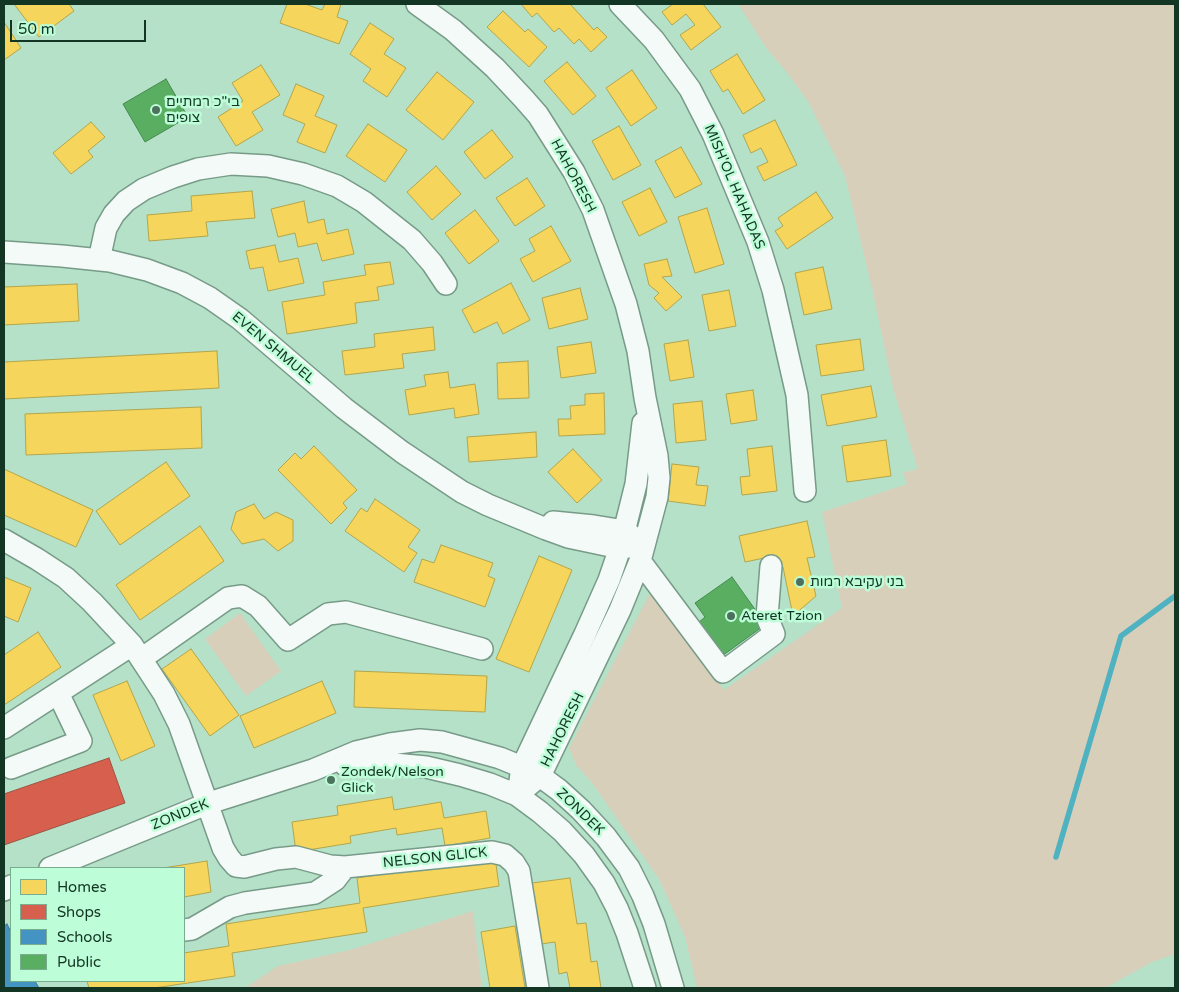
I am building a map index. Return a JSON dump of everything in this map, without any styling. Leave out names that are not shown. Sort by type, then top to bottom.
[{"type":"street","name":"HAHORESH","points":[[417,4],[453,30],[495,68],[538,115],[574,172],[593,210],[626,304],[638,351],[657,456],[657,497],[642,553],[620,610],[517,795]]},
{"type":"street","name":"MISH'OL HAHADAS","points":[[620,4],[654,40],[690,90],[713,134],[758,242],[772,290],[797,395],[805,491]]},
{"type":"street","points":[[98,260],[106,228],[114,214],[126,201],[144,189],[198,169],[230,164],[268,166],[303,174],[337,186],[364,202],[412,240],[432,263],[446,284]]},
{"type":"street","name":"EVEN SHMUEL","points":[[4,252],[98,260],[147,270],[182,282],[210,298],[240,319],[321,390],[402,452],[462,492],[514,515],[546,521],[594,526],[622,540],[642,553],[723,672],[774,634],[767,617],[771,566]]},
{"type":"street","name":"HAHORESH","points":[[531,771],[585,634],[609,580],[622,540],[637,477],[645,398]]},
{"type":"street","points":[[4,540],[37,558],[66,578],[92,602],[137,652],[164,694],[179,724],[209,803]]},
{"type":"street","points":[[4,728],[58,693],[137,652],[228,598],[242,596],[258,606],[288,640],[328,614],[346,612],[482,649]]},
{"type":"street","points":[[11,768],[81,741],[58,693]]},
{"type":"street","name":"ZONDEK","points":[[52,867],[209,803],[313,770],[356,752],[390,744],[420,740],[442,742],[500,758],[531,771],[559,790],[581,810],[606,837],[629,868],[654,924],[673,988]]},
{"type":"street","name":"ZONDEK","points":[[313,770],[356,764],[383,763],[426,767],[490,784],[517,795],[562,831],[584,855],[604,883],[627,933],[645,988]]},
{"type":"street","name":"NELSON GLICK","points":[[209,803],[223,848],[228,858],[236,866],[244,867],[276,859],[296,857],[345,867],[492,852],[505,855],[514,863],[519,871],[538,988]]},
{"type":"street","points":[[185,930],[192,929],[230,907],[315,893],[335,880],[345,867]]},
{"type":"shaded area","points":[[738,4],[1175,4],[1175,954],[1152,962],[1105,988],[697,988],[685,937],[659,879],[593,784],[576,765],[569,748],[650,593],[724,690],[842,608],[822,512],[907,484],[903,472],[916,470],[917,466],[893,388],[872,288],[845,176],[809,103],[767,49]]},
{"type":"shaded area","points":[[240,613],[281,671],[246,696],[205,639]]},
{"type":"shaded area","points":[[473,911],[482,988],[245,988],[278,966],[350,950]]},
{"type":"building: Homes","points":[[14,4],[69,4],[74,11],[39,37]]},
{"type":"building: Homes","points":[[287,4],[305,4],[322,10],[325,4],[341,4],[337,17],[348,21],[339,44],[280,23]]},
{"type":"building: Homes","points":[[521,4],[570,4],[594,30],[597,27],[607,37],[591,52],[579,39],[574,44],[559,28],[554,32],[537,13],[532,17]]},
{"type":"building: Homes","points":[[673,4],[703,4],[721,27],[691,50],[680,35],[695,25],[686,14],[672,25],[662,12]]},
{"type":"building: Homes","points":[[503,11],[525,32],[528,29],[547,47],[529,67],[487,27]]},
{"type":"building: Homes","points":[[4,22],[21,48],[4,60]]},
{"type":"building: Homes","points":[[370,23],[394,39],[384,54],[406,68],[387,97],[363,81],[371,69],[350,54]]},
{"type":"building: Homes","points":[[737,54],[765,100],[743,114],[728,89],[723,92],[710,71]]},
{"type":"building: Homes","points":[[567,62],[596,96],[573,115],[544,81]]},
{"type":"building: Homes","points":[[261,65],[280,95],[252,112],[263,130],[236,146],[218,117],[243,101],[232,83]]},
{"type":"building: Homes","points":[[632,70],[657,108],[631,126],[606,88]]},
{"type":"building: Homes","points":[[437,72],[474,102],[443,140],[406,110]]},
{"type":"building: Homes","points":[[296,84],[324,96],[315,116],[337,125],[325,153],[297,142],[305,124],[283,115]]},
{"type":"building: Homes","points":[[775,120],[797,165],[764,181],[757,167],[768,162],[761,148],[751,153],[743,135]]},
{"type":"building: Homes","points":[[91,122],[105,137],[88,151],[93,157],[71,174],[53,153]]},
{"type":"building: Homes","points":[[368,124],[407,150],[385,182],[346,156]]},
{"type":"building: Homes","points":[[619,126],[641,165],[613,180],[592,141]]},
{"type":"building: Homes","points":[[492,130],[513,157],[485,179],[464,152]]},
{"type":"building: Homes","points":[[681,147],[702,184],[675,198],[655,161]]},
{"type":"building: Homes","points":[[436,166],[461,194],[432,220],[407,192]]},
{"type":"building: Homes","points":[[527,178],[545,206],[515,226],[496,198]]},
{"type":"building: Homes","points":[[650,188],[667,222],[639,236],[622,202]]},
{"type":"building: Homes","points":[[252,191],[255,218],[206,222],[208,236],[149,241],[147,215],[192,211],[191,196]]},
{"type":"building: Homes","points":[[816,192],[833,218],[787,249],[775,231],[783,226],[778,218]]},
{"type":"building: Homes","points":[[304,201],[308,223],[324,219],[327,234],[348,229],[354,254],[322,261],[317,243],[298,247],[295,233],[278,237],[271,209]]},
{"type":"building: Homes","points":[[707,208],[724,264],[695,273],[678,217]]},
{"type":"building: Homes","points":[[475,210],[499,241],[469,264],[445,233]]},
{"type":"building: Homes","points":[[551,226],[571,261],[533,282],[520,259],[535,251],[529,239]]},
{"type":"building: Homes","points":[[275,245],[279,262],[298,258],[304,283],[268,291],[263,267],[250,269],[246,251]]},
{"type":"building: Homes","points":[[667,259],[672,276],[662,277],[682,297],[666,311],[654,298],[659,293],[649,285],[644,264]]},
{"type":"building: Homes","points":[[390,262],[394,284],[377,287],[379,300],[355,303],[357,323],[287,334],[282,302],[325,295],[323,282],[366,275],[364,265]]},
{"type":"building: Homes","points":[[823,267],[832,309],[804,315],[795,273]]},
{"type":"building: Homes","points":[[511,283],[530,320],[503,334],[497,322],[474,333],[462,310]]},
{"type":"building: Homes","points":[[77,284],[79,321],[4,325],[4,287]]},
{"type":"building: Homes","points":[[580,288],[588,319],[549,329],[542,298]]},
{"type":"building: Homes","points":[[729,290],[736,326],[709,331],[702,295]]},
{"type":"building: Homes","points":[[433,327],[435,350],[402,354],[404,368],[345,375],[342,351],[375,347],[374,334]]},
{"type":"building: Homes","points":[[860,339],[864,370],[821,376],[816,345]]},
{"type":"building: Homes","points":[[688,340],[694,377],[670,381],[664,344]]},
{"type":"building: Homes","points":[[591,342],[596,373],[561,378],[557,347]]},
{"type":"building: Homes","points":[[217,351],[219,388],[4,399],[4,362]]},
{"type":"building: Homes","points":[[528,361],[529,398],[498,399],[497,363]]},
{"type":"building: Homes","points":[[448,372],[450,388],[475,384],[479,414],[455,418],[454,408],[409,415],[405,390],[426,386],[424,375]]},
{"type":"building: Homes","points":[[871,386],[877,417],[827,426],[821,395]]},
{"type":"building: Homes","points":[[753,390],[757,420],[731,424],[726,394]]},
{"type":"building: Homes","points":[[604,393],[605,434],[559,436],[558,419],[571,419],[570,406],[585,405],[585,394]]},
{"type":"building: Homes","points":[[702,401],[706,440],[676,443],[673,404]]},
{"type":"building: Homes","points":[[201,407],[202,448],[26,455],[25,414]]},
{"type":"building: Homes","points":[[536,432],[537,457],[469,462],[467,437]]},
{"type":"building: Homes","points":[[886,440],[891,476],[847,482],[842,446]]},
{"type":"building: Homes","points":[[314,446],[357,490],[343,503],[347,508],[331,524],[278,470],[295,453],[301,459]]},
{"type":"building: Homes","points":[[772,446],[777,491],[742,495],[740,477],[750,476],[747,449]]},
{"type":"building: Homes","points":[[573,449],[602,480],[577,503],[548,472]]},
{"type":"building: Homes","points":[[166,462],[190,496],[120,545],[96,511]]},
{"type":"building: Homes","points":[[672,464],[699,467],[696,485],[708,486],[705,506],[668,501]]},
{"type":"building: Homes","points":[[4,469],[93,510],[76,547],[4,515]]},
{"type":"building: Homes","points":[[375,499],[420,530],[408,547],[417,553],[404,572],[345,531],[361,508],[367,512]]},
{"type":"building: Homes","points":[[254,504],[264,519],[276,512],[293,520],[293,541],[278,551],[264,539],[242,544],[231,529],[236,512]]},
{"type":"building: Homes","name":"בני עקיבא רמות","points":[[807,521],[815,557],[807,558],[816,596],[793,616],[783,567],[769,557],[745,562],[739,536]]},
{"type":"building: Homes","points":[[200,526],[224,561],[140,620],[116,585]]},
{"type":"building: Homes","points":[[441,545],[493,563],[488,576],[495,579],[485,607],[414,582],[422,559],[434,563]]},
{"type":"building: Homes","points":[[539,556],[572,570],[529,672],[496,659]]},
{"type":"building: Homes","points":[[4,577],[31,588],[18,622],[4,616]]},
{"type":"building: Homes","points":[[38,632],[61,667],[4,705],[4,655]]},
{"type":"building: Homes","points":[[191,649],[239,715],[210,736],[162,669]]},
{"type":"building: Homes","points":[[355,671],[487,676],[485,712],[354,707]]},
{"type":"building: Homes","points":[[127,681],[155,746],[121,761],[93,695]]},
{"type":"building: Homes","points":[[322,681],[336,713],[254,748],[240,716]]},
{"type":"building: Homes","points":[[392,797],[394,810],[441,802],[444,818],[486,811],[490,838],[445,846],[442,828],[397,835],[396,828],[350,836],[351,843],[296,852],[292,822],[338,815],[337,806]]},
{"type":"building: Homes","points":[[495,857],[499,886],[363,908],[367,932],[232,953],[235,976],[154,988],[89,988],[87,982],[185,982],[185,953],[229,946],[226,924],[360,903],[357,878]]},
{"type":"building: Homes","points":[[207,861],[211,892],[185,897],[185,867],[169,867]]},
{"type":"building: Homes","points":[[570,878],[577,924],[586,923],[591,962],[597,961],[601,988],[570,988],[567,972],[559,974],[555,942],[541,944],[532,883]]},
{"type":"building: Homes","points":[[515,926],[525,988],[490,988],[481,932]]},
{"type":"building: Shops","points":[[109,758],[125,803],[4,845],[4,794]]},
{"type":"building: Schools","points":[[7,924],[10,930],[10,982],[36,982],[39,988],[4,988],[4,926]]},
{"type":"building: Public","name":"בי\"כ רמתיים צופים","points":[[166,79],[188,117],[145,142],[123,104]]},
{"type":"building: Public","name":"Ateret Tzion","points":[[732,577],[759,615],[755,618],[762,627],[722,656],[698,623],[705,617],[695,603]]},
{"type":"waterway","points":[[1056,857],[1121,636],[1175,596]]},
{"type":"place","name":"בי\"כ רמתיים צופים","points":[[156,110]]},
{"type":"place","name":"בני עקיבא רמות","points":[[800,582]]},
{"type":"place","name":"Ateret Tzion","points":[[731,616]]},
{"type":"place","name":"Zondek/Nelson Glick","points":[[331,780]]}]
